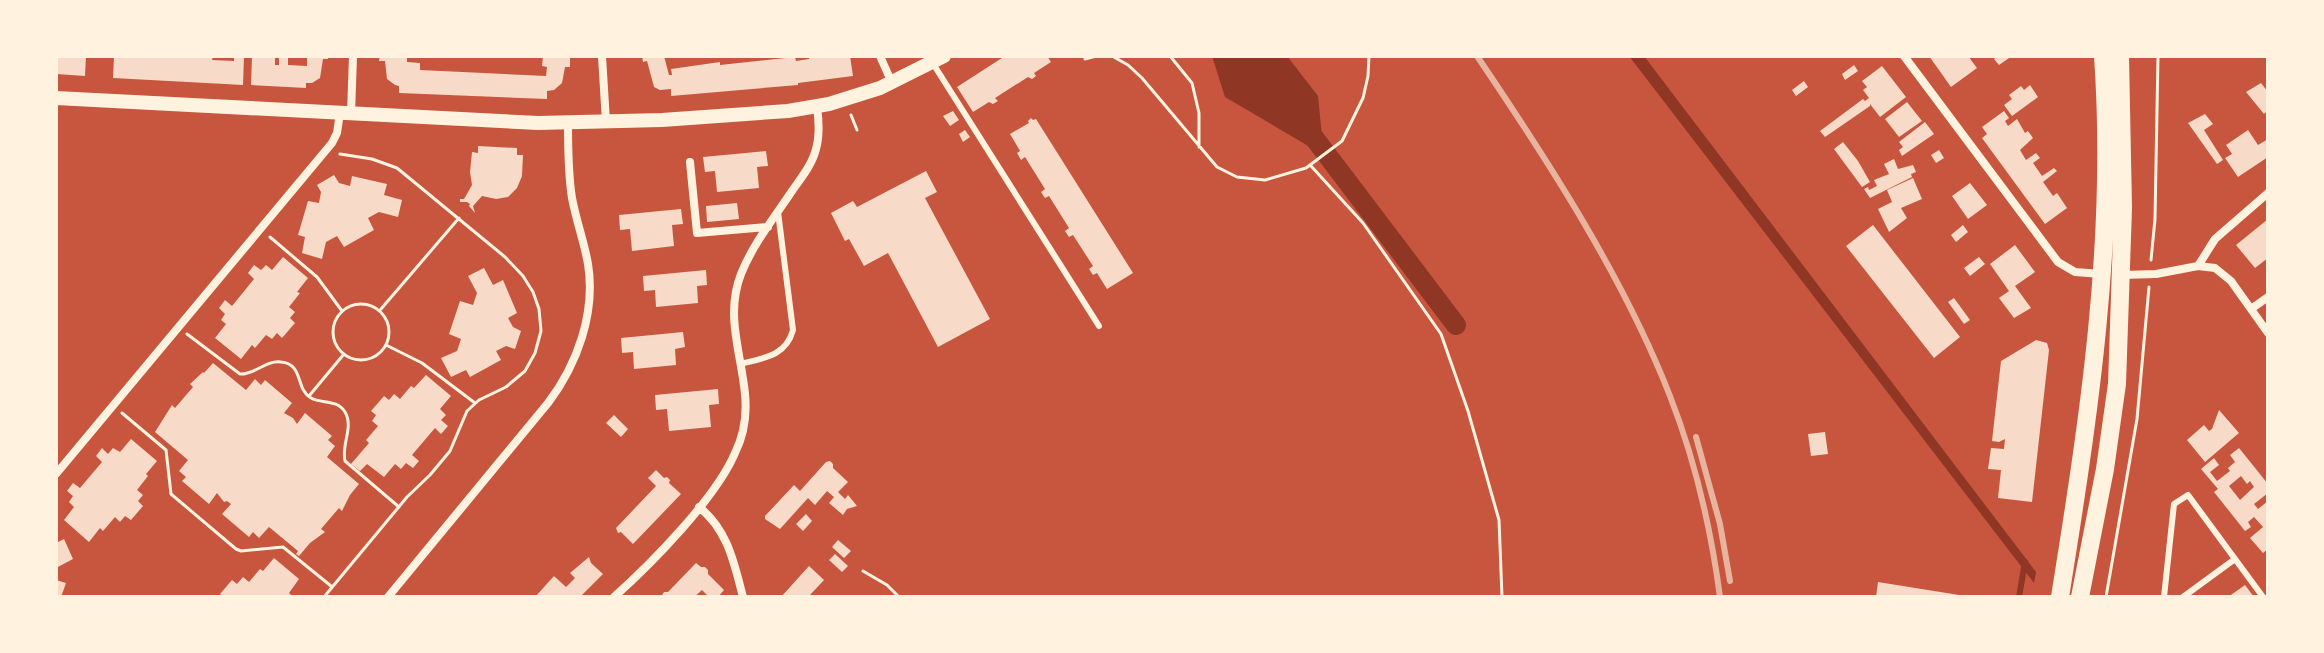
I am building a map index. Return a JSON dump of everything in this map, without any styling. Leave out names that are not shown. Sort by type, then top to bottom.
[{"type":"main road","points":[[2080,597],[2115,403],[2103,56]]},
{"type":"main road","points":[[2060,597],[2099,334],[2112,274],[2123,159],[2120,56]]},
{"type":"street","points":[[56,474],[324,153],[346,113],[353,56]]},
{"type":"street","points":[[602,56],[606,122]]},
{"type":"street","points":[[880,56],[892,83]]},
{"type":"street","points":[[1904,56],[2058,262],[2075,272],[2112,274],[2150,275],[2198,266],[2215,268],[2226,276],[2268,333]]},
{"type":"street","points":[[56,98],[568,123],[701,118],[817,107],[858,97],[938,59]]},
{"type":"street","points":[[614,597],[699,507],[728,467],[740,440],[746,401],[733,318],[735,295],[744,267],[816,151],[819,132],[817,107]]},
{"type":"street","points":[[388,597],[548,403],[577,353],[587,307],[589,271],[572,199],[568,123]]},
{"type":"street","points":[[690,162],[697,233],[768,227]]},
{"type":"street","points":[[2198,266],[2215,239],[2268,193]]},
{"type":"street","points":[[2251,309],[2268,297]]},
{"type":"street","points":[[699,507],[718,525],[724,537],[743,597]]},
{"type":"lane","points":[[938,59],[1099,326]]},
{"type":"lane","points":[[740,364],[780,352],[793,330],[778,212]]},
{"type":"lane","points":[[2164,597],[2174,504],[2188,495],[2263,597]]},
{"type":"lane","points":[[2183,597],[2235,559]]},
{"type":"path","points":[[1085,59],[1096,56]]},
{"type":"path","points":[[1112,56],[1142,78],[1207,158],[1223,171],[1252,180],[1270,179],[1311,166],[1335,147],[1346,133],[1363,98],[1369,56]]},
{"type":"path","points":[[1170,56],[1192,83],[1199,113],[1199,147]]},
{"type":"path","points":[[2106,597],[2139,405],[2153,248],[2158,56]]},
{"type":"path","points":[[324,153],[389,164],[407,175],[505,257],[523,276],[533,292],[541,322],[538,345],[525,371],[506,387],[475,403],[464,417],[450,451],[324,597]]},
{"type":"path","points":[[1311,166],[1363,223],[1441,334],[1468,411],[1499,520],[1502,597]]},
{"type":"path","points":[[380,311],[459,218]]},
{"type":"path","points":[[261,229],[317,277],[342,311]]},
{"type":"path","points":[[357,304],[373,306],[380,311],[389,326],[382,351],[367,359],[351,358],[344,354],[333,333],[342,311],[357,304]]},
{"type":"path","points":[[178,327],[240,374],[251,373],[269,363],[288,364],[296,369],[309,396],[332,402],[345,413],[348,424],[343,452],[345,461],[399,507]]},
{"type":"path","points":[[386,345],[422,363],[475,403]]},
{"type":"path","points":[[309,396],[344,354]]},
{"type":"path","points":[[113,406],[166,450],[171,494],[236,549],[283,547],[332,586]]},
{"type":"path","points":[[863,571],[887,585],[899,597]]},
{"type":"shaded area","points":[[1212,56],[1287,56],[1318,96],[1326,150],[1322,154],[1225,97]]},
{"type":"shaded area","points":[[1629,56],[1644,56],[2036,572],[2034,583]]},
{"type":"building","points":[[56,56],[86,56],[85,76],[56,74]]},
{"type":"building","points":[[114,56],[213,56],[212,60],[234,61],[234,56],[244,56],[243,85],[113,78]]},
{"type":"building","points":[[252,56],[275,56],[275,65],[279,65],[279,56],[288,56],[288,65],[307,66],[307,56],[328,56],[328,59],[323,59],[320,78],[306,83],[306,88],[251,85]]},
{"type":"building","points":[[380,56],[407,56],[407,62],[420,63],[420,70],[546,76],[547,67],[542,66],[543,56],[570,56],[570,67],[565,67],[562,83],[554,90],[547,91],[547,99],[399,93],[399,86],[387,79],[385,61],[379,61]]},
{"type":"building","points":[[642,56],[664,56],[669,75],[672,75],[671,69],[720,62],[720,65],[795,57],[796,61],[809,59],[809,56],[850,56],[853,76],[798,85],[671,96],[671,89],[654,87],[647,61],[643,62]]},
{"type":"building","points":[[1005,56],[1047,56],[1051,62],[1034,73],[1036,76],[1032,79],[1028,77],[995,98],[998,101],[993,104],[989,102],[973,112],[957,87]]},
{"type":"building","points":[[1929,56],[1968,56],[1977,68],[1951,87]]},
{"type":"building","points":[[2012,56],[1999,65],[1994,59]]},
{"type":"building","points":[[1854,65],[1858,71],[1845,80],[1842,74]]},
{"type":"building","points":[[1882,66],[1906,97],[1880,117],[1870,104],[1825,137],[1820,131],[1863,99],[1869,98],[1863,90],[1867,87],[1862,81]]},
{"type":"building","points":[[1804,81],[1808,87],[1796,96],[1792,90]]},
{"type":"building","points":[[2261,83],[2268,92],[2268,110],[2264,114],[2246,92]]},
{"type":"building","points":[[2030,85],[2038,97],[2012,116],[2004,105],[2012,99],[2009,95],[2021,86],[2024,90]]},
{"type":"building","points":[[1907,102],[1922,121],[1899,137],[1885,119]]},
{"type":"building","points":[[953,111],[959,120],[950,126],[943,116]]},
{"type":"building","points":[[2004,111],[2009,118],[2005,121],[2008,126],[2017,119],[2025,133],[2028,131],[2033,138],[2020,150],[2026,160],[2036,153],[2040,158],[2033,163],[2042,176],[2054,168],[2057,171],[2043,182],[2053,196],[2057,193],[2067,208],[2045,224],[1982,138],[1987,134],[1982,127]]},
{"type":"building","points":[[2205,114],[2213,124],[2204,130],[2223,160],[2217,164],[2188,123]]},
{"type":"building","points":[[1031,118],[1036,119],[1133,273],[1107,289],[1097,273],[1093,275],[1089,269],[1093,266],[1073,235],[1069,237],[1065,231],[1069,228],[1049,196],[1045,198],[1041,192],[1045,189],[1025,157],[1021,160],[1017,153],[1020,151],[1010,134],[1029,123]]},
{"type":"building","points":[[1925,122],[1934,134],[1902,156],[1899,150],[1903,147],[1899,142]]},
{"type":"building","points":[[965,130],[970,137],[963,142],[959,134]]},
{"type":"building","points":[[2248,130],[2258,145],[2268,139],[2268,157],[2238,177],[2225,158],[2232,154],[2226,145]]},
{"type":"building","points":[[1843,142],[1870,182],[1862,187],[1834,149]]},
{"type":"building","points":[[478,146],[517,148],[517,155],[523,155],[522,176],[517,188],[508,197],[496,199],[482,196],[473,206],[475,213],[470,204],[460,202],[460,199],[464,199],[472,185],[472,152],[478,153]]},
{"type":"building","points":[[1939,150],[1944,158],[1936,163],[1931,155]]},
{"type":"building","points":[[766,151],[768,166],[757,167],[759,188],[717,192],[715,171],[705,172],[703,157]]},
{"type":"building","points":[[1894,159],[1898,169],[1913,165],[1916,172],[1870,198],[1864,189],[1877,186],[1874,180],[1889,174],[1884,164]]},
{"type":"building","points":[[926,171],[937,192],[925,198],[990,319],[938,347],[888,253],[864,266],[849,239],[845,241],[831,213],[853,201],[857,207]]},
{"type":"building","points":[[334,175],[339,183],[350,186],[352,176],[387,184],[384,195],[402,200],[398,217],[379,212],[368,218],[374,230],[344,247],[337,236],[326,242],[322,259],[302,253],[305,237],[298,235],[308,201],[319,203],[321,192],[317,185]]},
{"type":"building","points":[[1913,178],[1922,199],[1901,208],[1907,218],[1889,232],[1878,209],[1892,202],[1887,190]]},
{"type":"building","points":[[1970,183],[1987,205],[1968,219],[1952,196]]},
{"type":"building","points":[[737,203],[739,219],[707,222],[706,206]]},
{"type":"building","points":[[681,209],[683,224],[672,225],[674,246],[632,251],[630,229],[620,230],[619,215]]},
{"type":"building","points":[[2268,219],[2268,258],[2255,268],[2236,245]]},
{"type":"building","points":[[1873,225],[1960,337],[1934,358],[1846,246]]},
{"type":"building","points":[[1963,225],[1968,232],[1956,242],[1951,235]]},
{"type":"building","points":[[2015,245],[2035,272],[2015,286],[2031,308],[2014,318],[1999,298],[2009,291],[1990,264]]},
{"type":"building","points":[[283,257],[308,278],[289,307],[295,312],[290,318],[295,323],[282,338],[277,333],[272,339],[266,335],[255,348],[252,345],[241,359],[215,338],[226,324],[221,320],[225,314],[219,308],[225,300],[232,306],[254,279],[248,273],[254,265],[261,270],[266,265],[272,270]]},
{"type":"building","points":[[1979,257],[1985,264],[1970,276],[1964,268]]},
{"type":"building","points":[[484,268],[493,285],[503,280],[517,313],[508,318],[513,327],[521,331],[515,349],[506,346],[496,351],[501,360],[470,377],[466,370],[451,377],[441,358],[457,351],[461,339],[449,334],[460,301],[473,305],[477,293],[468,276]]},
{"type":"building","points":[[706,270],[707,285],[697,286],[698,303],[656,307],[655,290],[644,291],[643,276]]},
{"type":"building","points":[[1954,298],[1970,320],[1964,324],[1948,302]]},
{"type":"building","points":[[683,332],[685,347],[675,349],[676,365],[634,369],[633,352],[622,353],[621,338]]},
{"type":"building","points":[[2036,340],[2047,343],[2049,350],[2032,502],[1998,498],[2001,470],[1988,469],[1991,448],[2004,449],[2005,439],[1992,441],[2001,361]]},
{"type":"building","points":[[213,363],[246,390],[255,379],[261,385],[265,380],[292,403],[284,413],[297,424],[305,413],[332,436],[328,440],[335,446],[327,457],[359,484],[342,511],[339,508],[321,529],[325,532],[299,556],[296,554],[298,551],[269,527],[259,538],[253,532],[249,537],[222,514],[231,504],[224,502],[217,493],[209,504],[182,481],[186,477],[179,471],[188,460],[155,432],[172,405],[175,408],[193,387],[190,384]]},
{"type":"building","points":[[426,375],[451,396],[440,409],[446,415],[441,420],[448,426],[441,434],[435,428],[412,455],[419,461],[413,468],[406,463],[401,469],[395,464],[384,477],[367,464],[360,471],[351,464],[369,443],[366,440],[378,426],[372,421],[376,415],[371,411],[384,396],[389,400],[394,394],[400,399]]},
{"type":"building","points":[[718,389],[719,404],[709,405],[711,427],[669,431],[667,409],[656,410],[655,395]]},
{"type":"building","points":[[2219,410],[2239,433],[2205,462],[2187,440],[2204,425],[2209,431],[2212,429]]},
{"type":"building","points":[[614,415],[628,429],[621,437],[606,423]]},
{"type":"building","points":[[1825,432],[1828,454],[1811,456],[1808,434]]},
{"type":"building","points":[[131,439],[157,461],[137,490],[143,495],[138,501],[143,506],[131,520],[125,516],[120,522],[115,517],[103,531],[100,528],[89,542],[64,520],[74,507],[69,502],[73,496],[67,491],[73,483],[80,488],[102,462],[96,456],[102,448],[108,454],[113,448],[120,452]]},
{"type":"building","points":[[2239,448],[2268,484],[2268,493],[2254,504],[2258,509],[2268,501],[2268,549],[2263,553],[2250,538],[2263,527],[2254,517],[2248,522],[2251,527],[2245,531],[2214,492],[2218,489],[2201,469],[2214,458],[2219,465],[2210,472],[2217,481],[2230,471],[2228,468],[2235,462],[2230,455]],"holes":[[[2241,476],[2247,484],[2250,481],[2254,487],[2240,500],[2229,486]]]},
{"type":"building","points":[[830,461],[848,482],[838,492],[845,499],[848,495],[857,506],[847,509],[843,515],[829,503],[834,497],[827,491],[815,505],[808,498],[780,529],[765,519],[794,485],[800,491]]},
{"type":"building","points":[[656,470],[664,478],[667,477],[681,494],[633,544],[616,528],[656,486],[648,478]]},
{"type":"building","points":[[806,514],[812,521],[803,531],[796,524]]},
{"type":"building","points":[[64,539],[73,559],[56,568],[56,543]]},
{"type":"building","points":[[838,540],[851,551],[844,558],[832,547]]},
{"type":"building","points":[[835,554],[848,566],[842,572],[829,560]]},
{"type":"building","points":[[589,557],[603,574],[580,597],[535,597],[554,576],[566,587],[575,578],[570,573]]},
{"type":"building","points":[[274,558],[299,579],[289,593],[293,597],[223,597],[220,594],[232,580],[237,584],[243,577],[249,582]]},
{"type":"building","points":[[696,563],[705,567],[724,590],[718,597],[709,597],[702,590],[694,597],[661,597],[664,592],[668,592]]},
{"type":"building","points":[[809,566],[824,580],[810,595],[813,597],[781,597]]},
{"type":"building","points":[[56,580],[66,583],[61,597],[56,597]]},
{"type":"building","points":[[1878,582],[1959,595],[1959,597],[1876,597]]},
{"type":"building","points":[[2245,585],[2254,597],[2228,597]]},
{"type":"waterway","points":[[1312,135],[1456,325]]},
{"type":"waterway","points":[[2019,597],[2025,562]]},
{"type":"railway","points":[[1477,56],[1583,221],[1651,352],[1679,420],[1694,470],[1707,520],[1720,597]]},
{"type":"railway","points":[[1696,437],[1720,524],[1730,581]]}]
